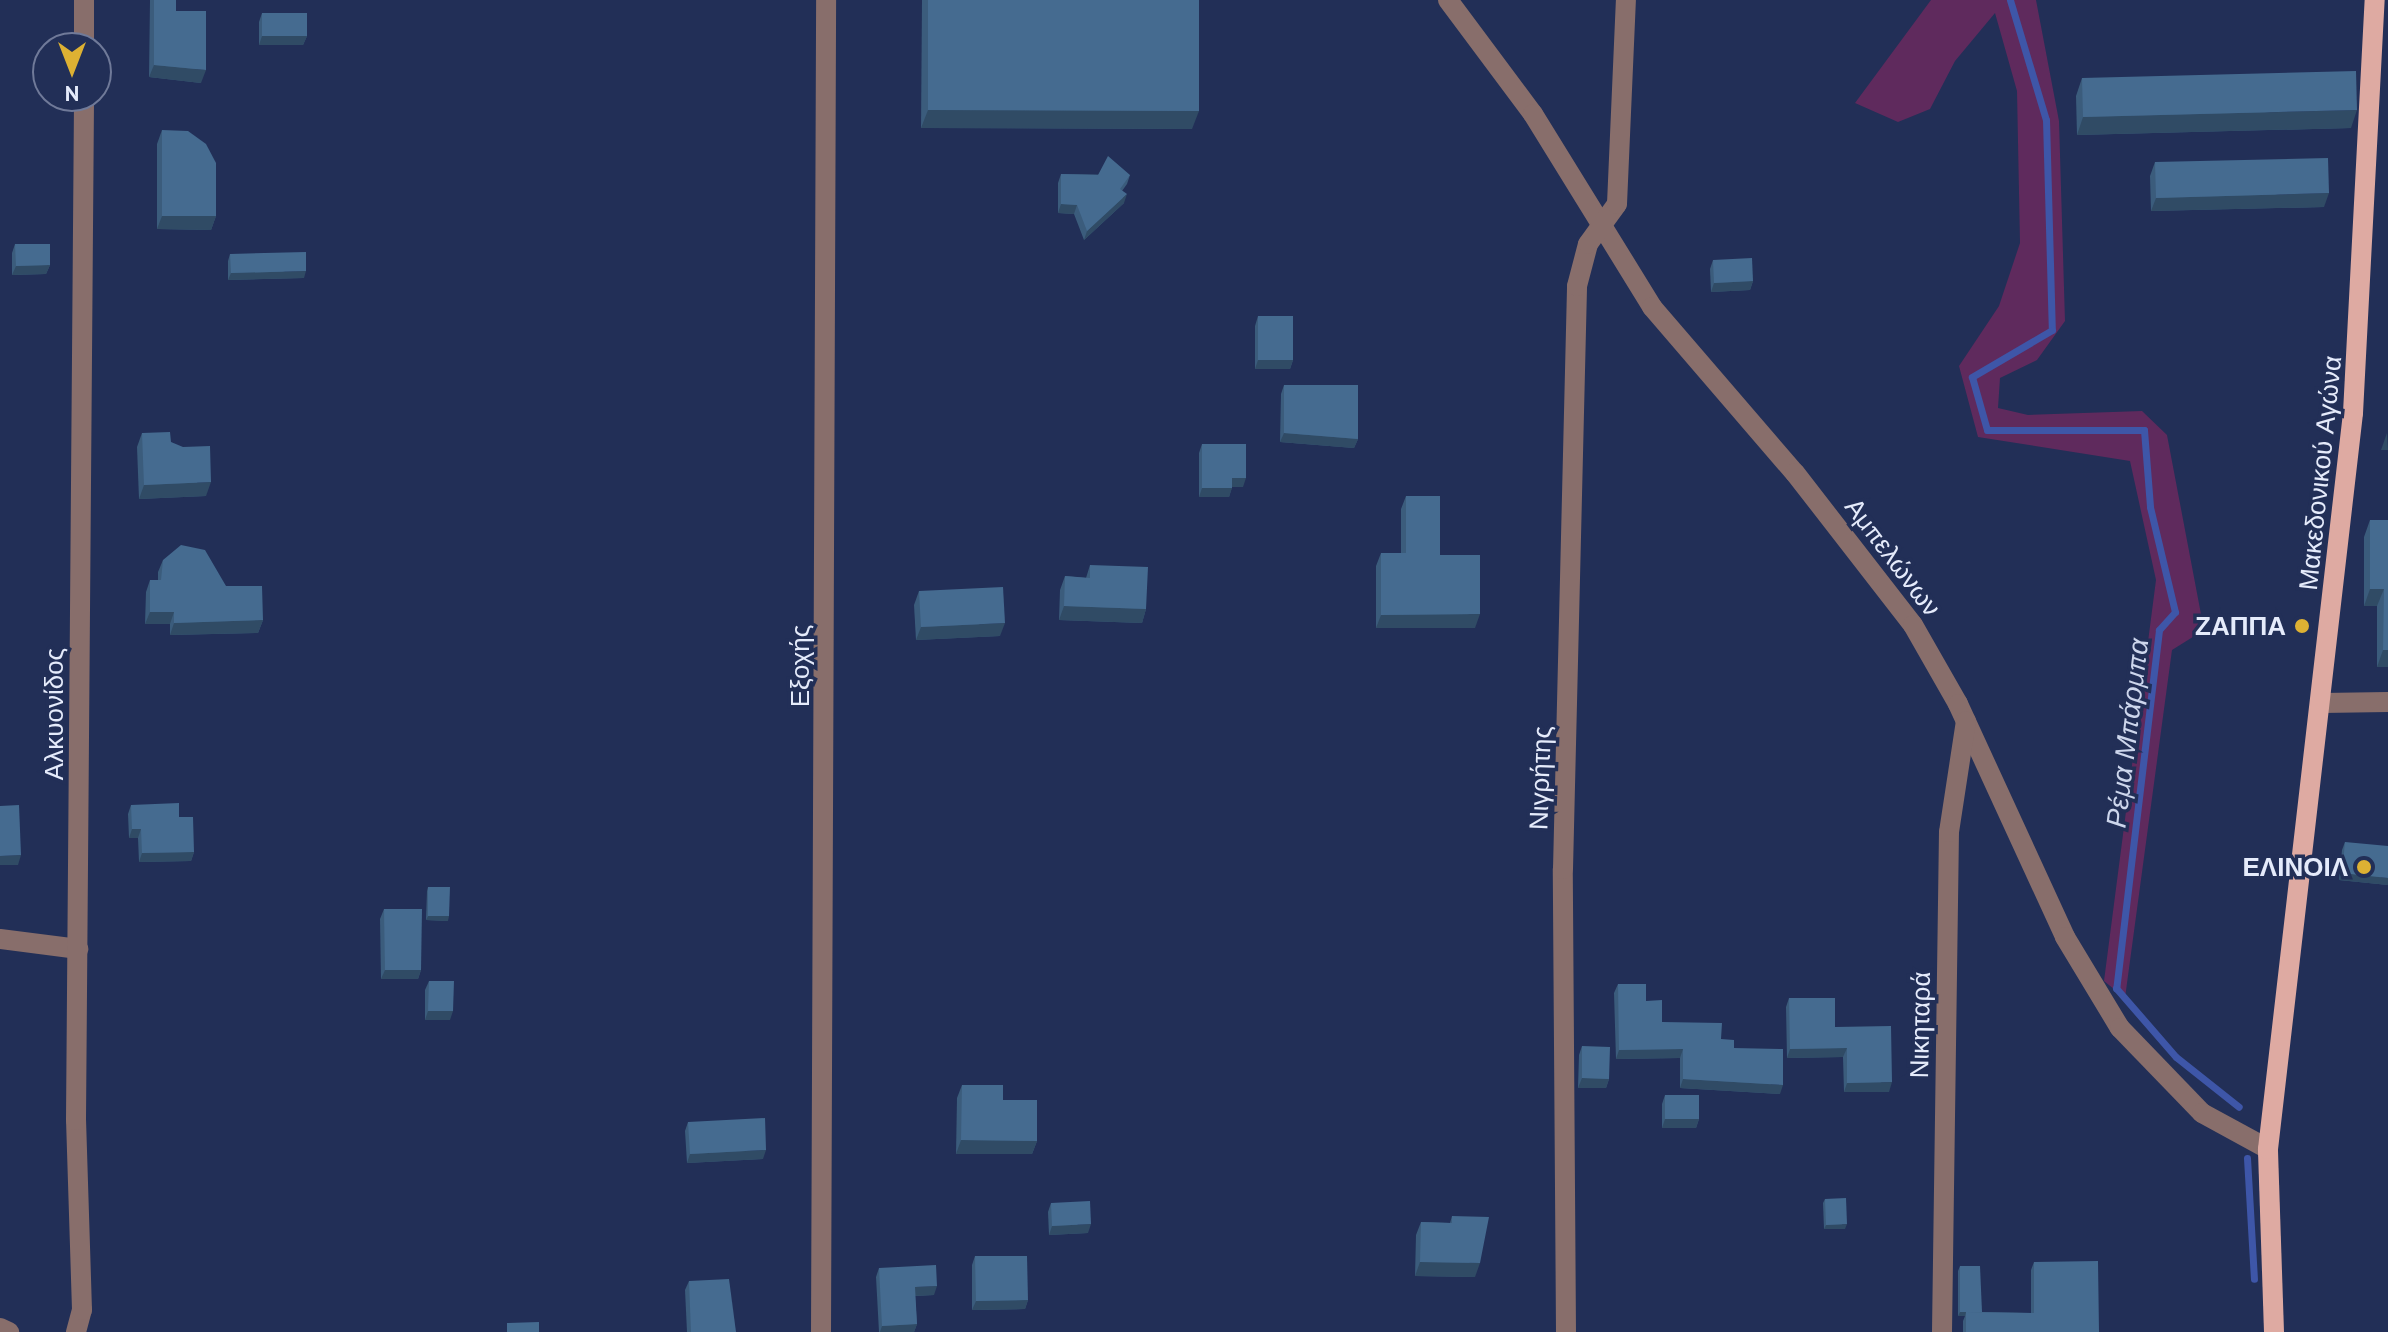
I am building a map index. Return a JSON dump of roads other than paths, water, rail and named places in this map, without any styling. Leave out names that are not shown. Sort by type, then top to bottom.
[{"type":"main road","name":"Μακεδονικού Αγώνα","points":[[2274,1332],[2268,1149],[2322,703],[2367,230],[2375,0]]},
{"type":"street","points":[[84,0],[84,32]]},
{"type":"street","name":"Εξοχής","points":[[821,1332],[826,0]]},
{"type":"street","name":"Αμπελώνων","points":[[1448,0],[1533,114],[1600,233],[1652,307],[1857,548],[1913,625],[1966,721],[2065,937],[2120,1028],[2202,1113],[2268,1149]]},
{"type":"street","name":"Νιγρήτης","points":[[1566,1332],[1563,869],[1577,286],[1582,257],[1617,204],[1623,163],[1626,0]]},
{"type":"street","name":"Αλκυονίδος","points":[[76,1332],[82,1310],[78,949],[84,112]]},
{"type":"street","points":[[2322,703],[2388,702]]},
{"type":"street","name":"Νικηταρά","points":[[1942,1332],[1949,832],[1966,721]]},
{"type":"street","points":[[0,939],[78,949]]},
{"type":"street","points":[[0,1328],[9,1332]]},
{"type":"waterway","name":"Ρέμα Μπάρμπα","points":[[2010,0],[2046,120],[2052,330],[1972,377],[1987,430],[2144,430],[2150,507],[2175,612],[2159,630],[2116,988],[2176,1057],[2239,1107]]},
{"type":"waterway","name":"Ρέμα Μπάρμπα","points":[[2247,1158],[2254,1279]]},
{"type":"place","name":"ΖΑΠΠΑ","points":[[2302,626]]},
{"type":"place","name":"ΕΛΙΝΟΙΛ","points":[[2364,867]]}]
